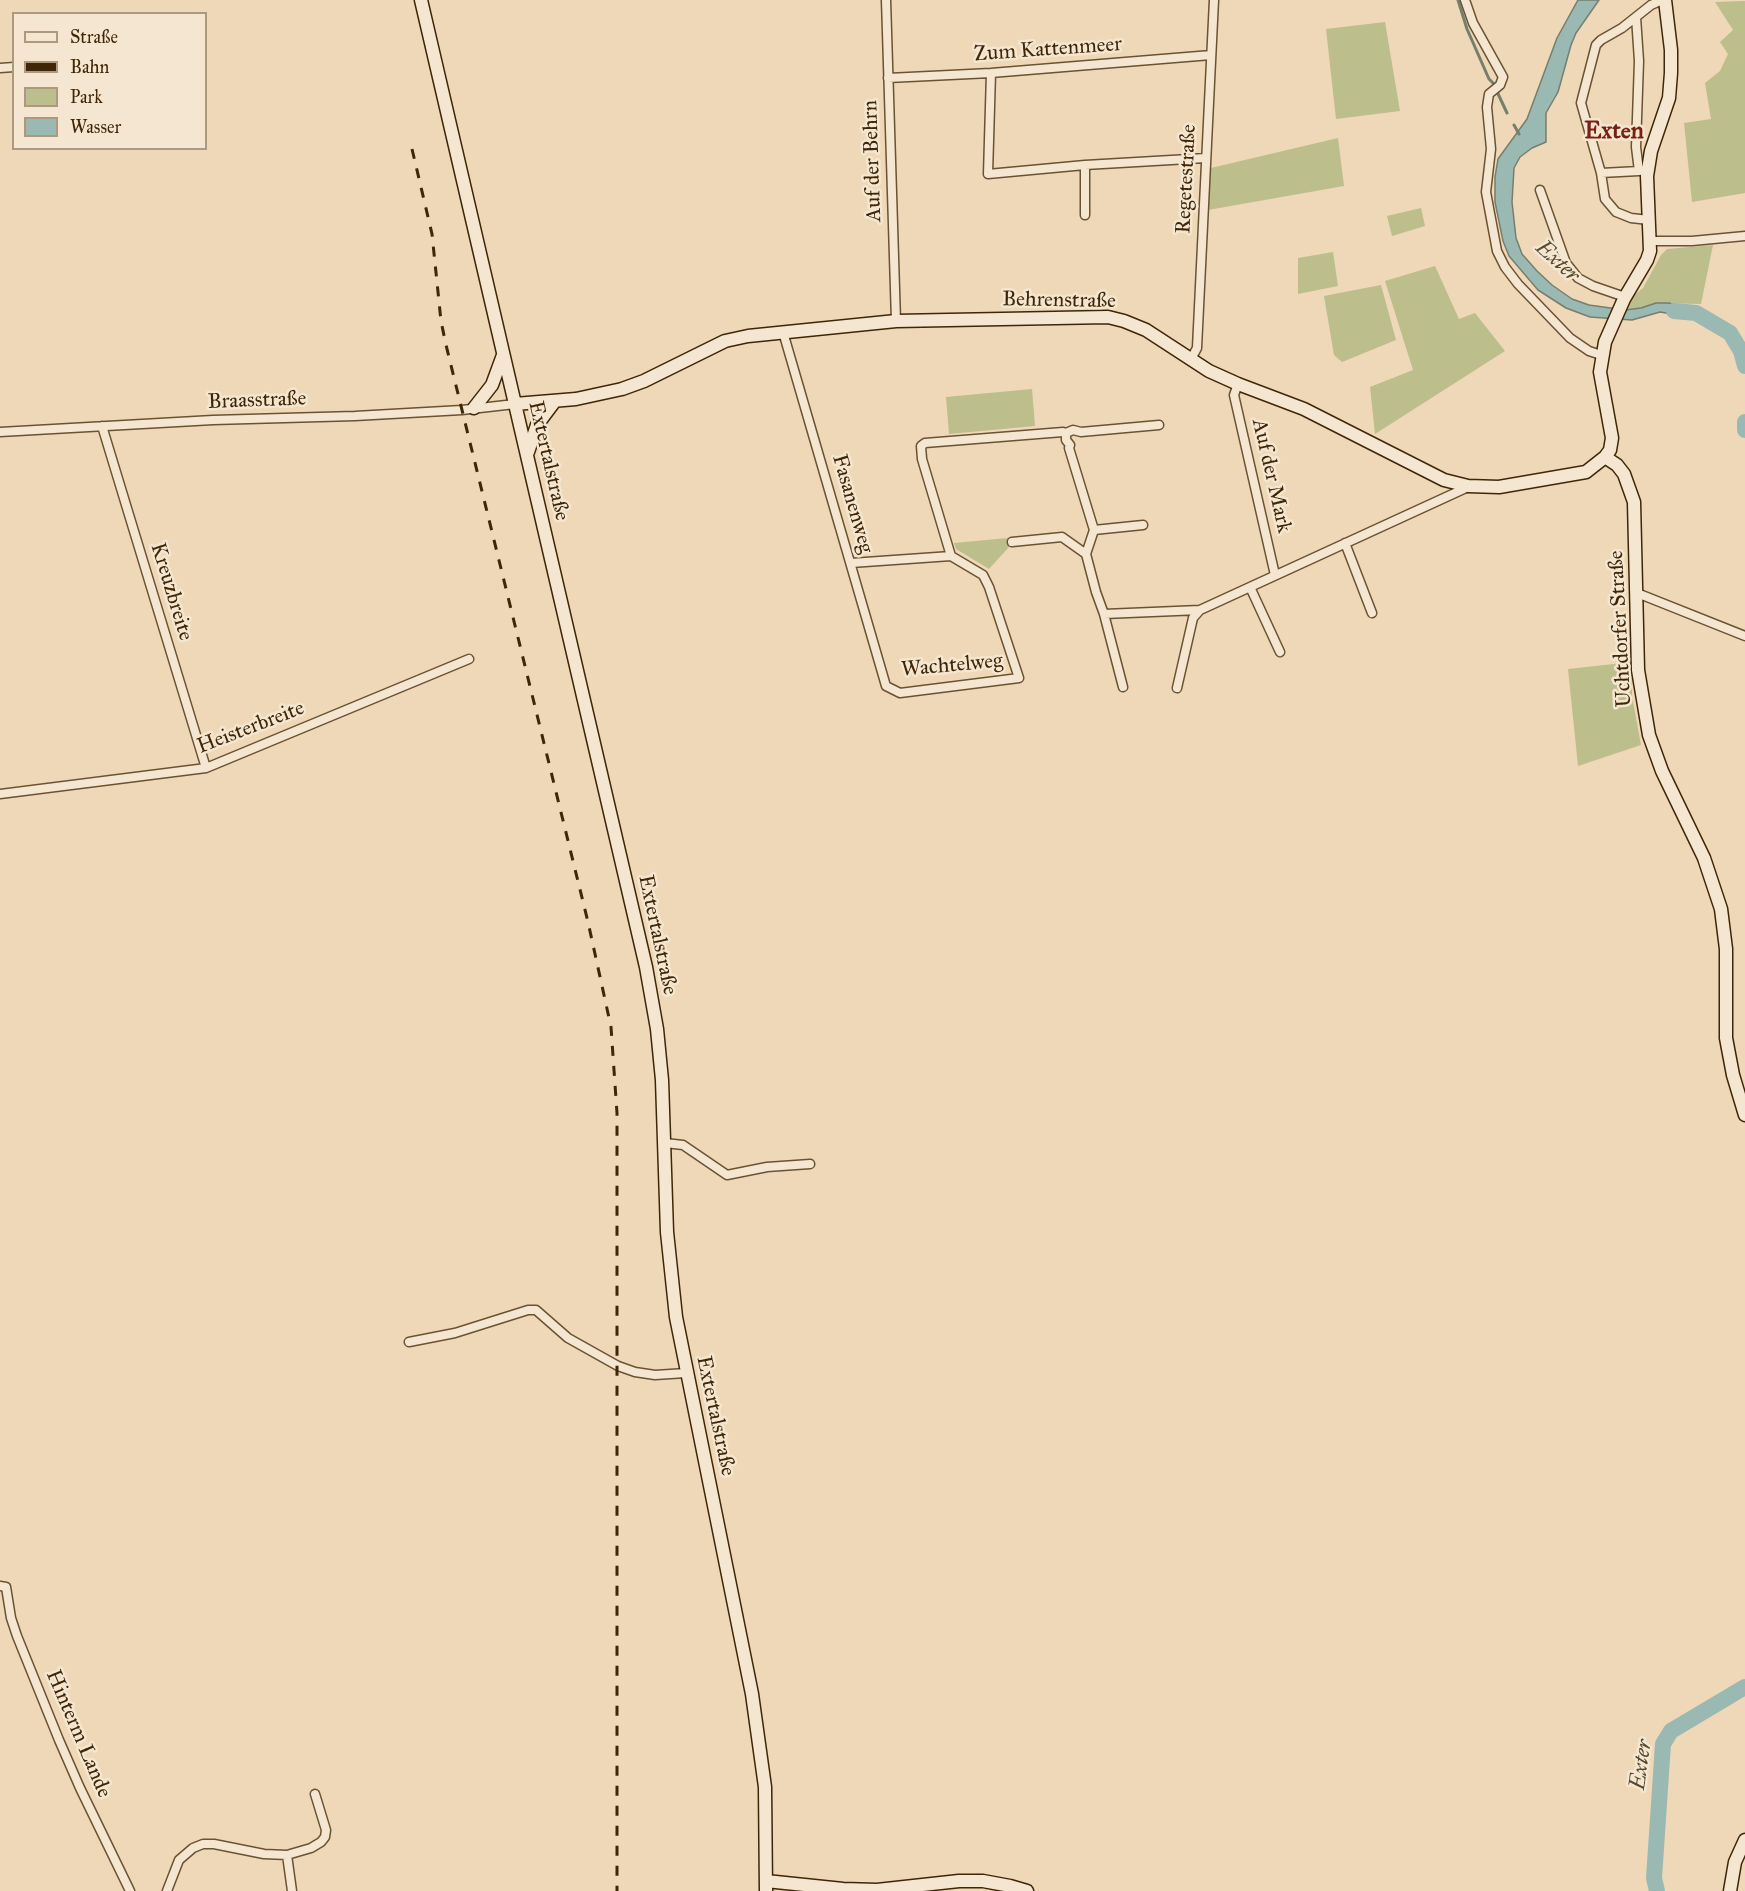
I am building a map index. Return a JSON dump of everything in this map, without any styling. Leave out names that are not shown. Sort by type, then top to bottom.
[{"type":"main road","name":"Extertalstraße","points":[[421,0],[646,967],[657,1029],[662,1080],[669,1262],[676,1317],[754,1704],[765,1787],[766,1886]]},
{"type":"main road","points":[[1605,458],[1610,450],[1612,438],[1600,372],[1601,355],[1612,324],[1647,260],[1650,241],[1643,171],[1669,98],[1671,50],[1664,0]]},
{"type":"main road","name":"Behrenstraße","points":[[515,404],[589,397],[633,385],[725,341],[748,336],[896,321],[1107,317],[1146,330],[1209,371],[1304,409],[1444,480],[1468,486],[1499,487],[1586,472],[1605,458]]},
{"type":"main road","points":[[474,408],[492,385],[503,354]]},
{"type":"main road","points":[[527,453],[537,425],[555,401]]},
{"type":"main road","name":"Uchtdorfer Straße","points":[[1605,458],[1617,465],[1624,474],[1634,502],[1638,670],[1648,735],[1662,771],[1704,858],[1721,909],[1726,949],[1726,1038],[1733,1075],[1745,1115]]},
{"type":"main road","points":[[1730,1891],[1735,1862],[1745,1840]]},
{"type":"main road","points":[[766,1886],[877,1890],[959,1881],[983,1881],[1027,1891]]},
{"type":"street","name":"Auf der Behrn","points":[[886,0],[896,321]]},
{"type":"street","name":"Regetestraße","points":[[1191,359],[1197,348],[1214,0]]},
{"type":"street","points":[[1465,0],[1473,22],[1503,77],[1488,98],[1487,107],[1491,149],[1486,192],[1497,251],[1505,267],[1518,284],[1570,338],[1589,351],[1601,355]]},
{"type":"street","points":[[1649,220],[1630,218],[1616,212],[1605,199],[1601,172],[1581,103],[1596,45],[1651,5],[1664,0]]},
{"type":"street","points":[[1601,172],[1643,171],[1636,147],[1639,61],[1635,17]]},
{"type":"street","name":"Zum Kattenmeer","points":[[888,78],[991,73],[1211,55]]},
{"type":"street","points":[[991,73],[988,174],[1085,165],[1206,158]]},
{"type":"street","points":[[1085,165],[1085,215]]},
{"type":"street","points":[[1540,190],[1566,263],[1578,278],[1625,298]]},
{"type":"street","points":[[1650,241],[1692,241],[1745,236]]},
{"type":"street","name":"Fasanenweg","points":[[783,332],[886,686]]},
{"type":"street","name":"Auf der Mark","points":[[1238,384],[1234,395],[1275,575]]},
{"type":"street","name":"Braasstraße","points":[[0,432],[236,419],[355,416],[515,404]]},
{"type":"street","points":[[851,563],[951,556],[922,459],[921,446],[925,443],[1159,425]]},
{"type":"street","name":"Kreuzbreite","points":[[102,426],[206,768]]},
{"type":"street","points":[[1066,433],[1066,440],[1070,445],[1094,530],[1086,554],[1123,687]]},
{"type":"street","points":[[1104,614],[1200,610],[1468,486]]},
{"type":"street","points":[[1094,530],[1143,525]]},
{"type":"street","points":[[1012,542],[1062,537],[1086,554]]},
{"type":"street","points":[[1345,543],[1372,613]]},
{"type":"street","name":"Wachtelweg","points":[[886,686],[900,693],[1019,678],[983,575],[951,556]]},
{"type":"street","points":[[1250,588],[1280,652]]},
{"type":"street","points":[[1637,592],[1745,636]]},
{"type":"street","points":[[1177,688],[1193,618],[1200,610]]},
{"type":"street","name":"Heisterbreite","points":[[0,794],[206,768],[469,659]]},
{"type":"street","points":[[665,1143],[683,1145],[727,1175],[768,1167],[810,1164]]},
{"type":"street","points":[[409,1342],[455,1333],[528,1310],[536,1310],[568,1338],[618,1366],[635,1372],[655,1375],[686,1373]]},
{"type":"street","name":"Hinterm Lande","points":[[3,1586],[17,1636],[58,1740],[130,1891]]},
{"type":"street","points":[[167,1891],[179,1860],[193,1848],[203,1844],[264,1854],[287,1855],[311,1848],[321,1842],[327,1830],[315,1794]]},
{"type":"street","points":[[287,1855],[292,1891]]},
{"type":"green space","points":[[1745,1],[1745,193],[1692,202],[1684,123],[1711,119],[1705,83],[1720,71],[1728,54],[1720,42],[1733,30],[1715,2]]},
{"type":"green space","points":[[1385,22],[1400,111],[1336,119],[1326,29]]},
{"type":"green space","points":[[1338,138],[1344,186],[1208,210],[1211,168]]},
{"type":"green space","points":[[1421,208],[1425,226],[1392,236],[1387,216]]},
{"type":"green space","points":[[1713,245],[1701,304],[1656,303],[1641,308],[1624,309],[1628,300],[1643,288],[1661,255],[1667,249]]},
{"type":"green space","points":[[1333,252],[1338,286],[1298,294],[1298,258]]},
{"type":"green space","points":[[1435,266],[1459,319],[1475,313],[1505,351],[1375,434],[1370,387],[1413,370],[1385,281]]},
{"type":"green space","points":[[1381,285],[1396,340],[1342,362],[1334,355],[1324,296]]},
{"type":"green space","points":[[1032,389],[1035,426],[949,434],[946,397]]},
{"type":"green space","points":[[1008,538],[1009,547],[989,569],[956,549],[954,543]]},
{"type":"green space","points":[[1632,662],[1632,696],[1641,745],[1578,766],[1568,669]]},
{"type":"water","points":[[1578,0],[1599,0],[1576,33],[1571,45],[1558,92],[1546,113],[1546,142],[1520,157],[1514,168],[1512,202],[1516,238],[1522,254],[1552,285],[1572,299],[1589,305],[1625,310],[1656,303],[1669,303],[1696,313],[1684,316],[1660,312],[1632,320],[1590,317],[1566,308],[1538,290],[1509,256],[1503,241],[1495,202],[1498,159],[1527,119],[1557,38]]},
{"type":"waterway","points":[[1458,0],[1467,29],[1507,113]]},
{"type":"waterway","points":[[1514,125],[1519,134]]},
{"type":"waterway","name":"Exter","points":[[1674,311],[1696,313],[1730,333],[1741,351],[1745,366]]},
{"type":"waterway","name":"Exter","points":[[1745,422],[1745,430]]},
{"type":"waterway","name":"Exter","points":[[1657,1891],[1654,1878],[1663,1744],[1671,1731],[1745,1687]]},
{"type":"railway","points":[[412,149],[432,234],[441,321],[446,345],[588,922],[611,1027],[617,1113],[617,1891]]},
{"type":"district","name":"Exten","points":[[1614,132]]}]
